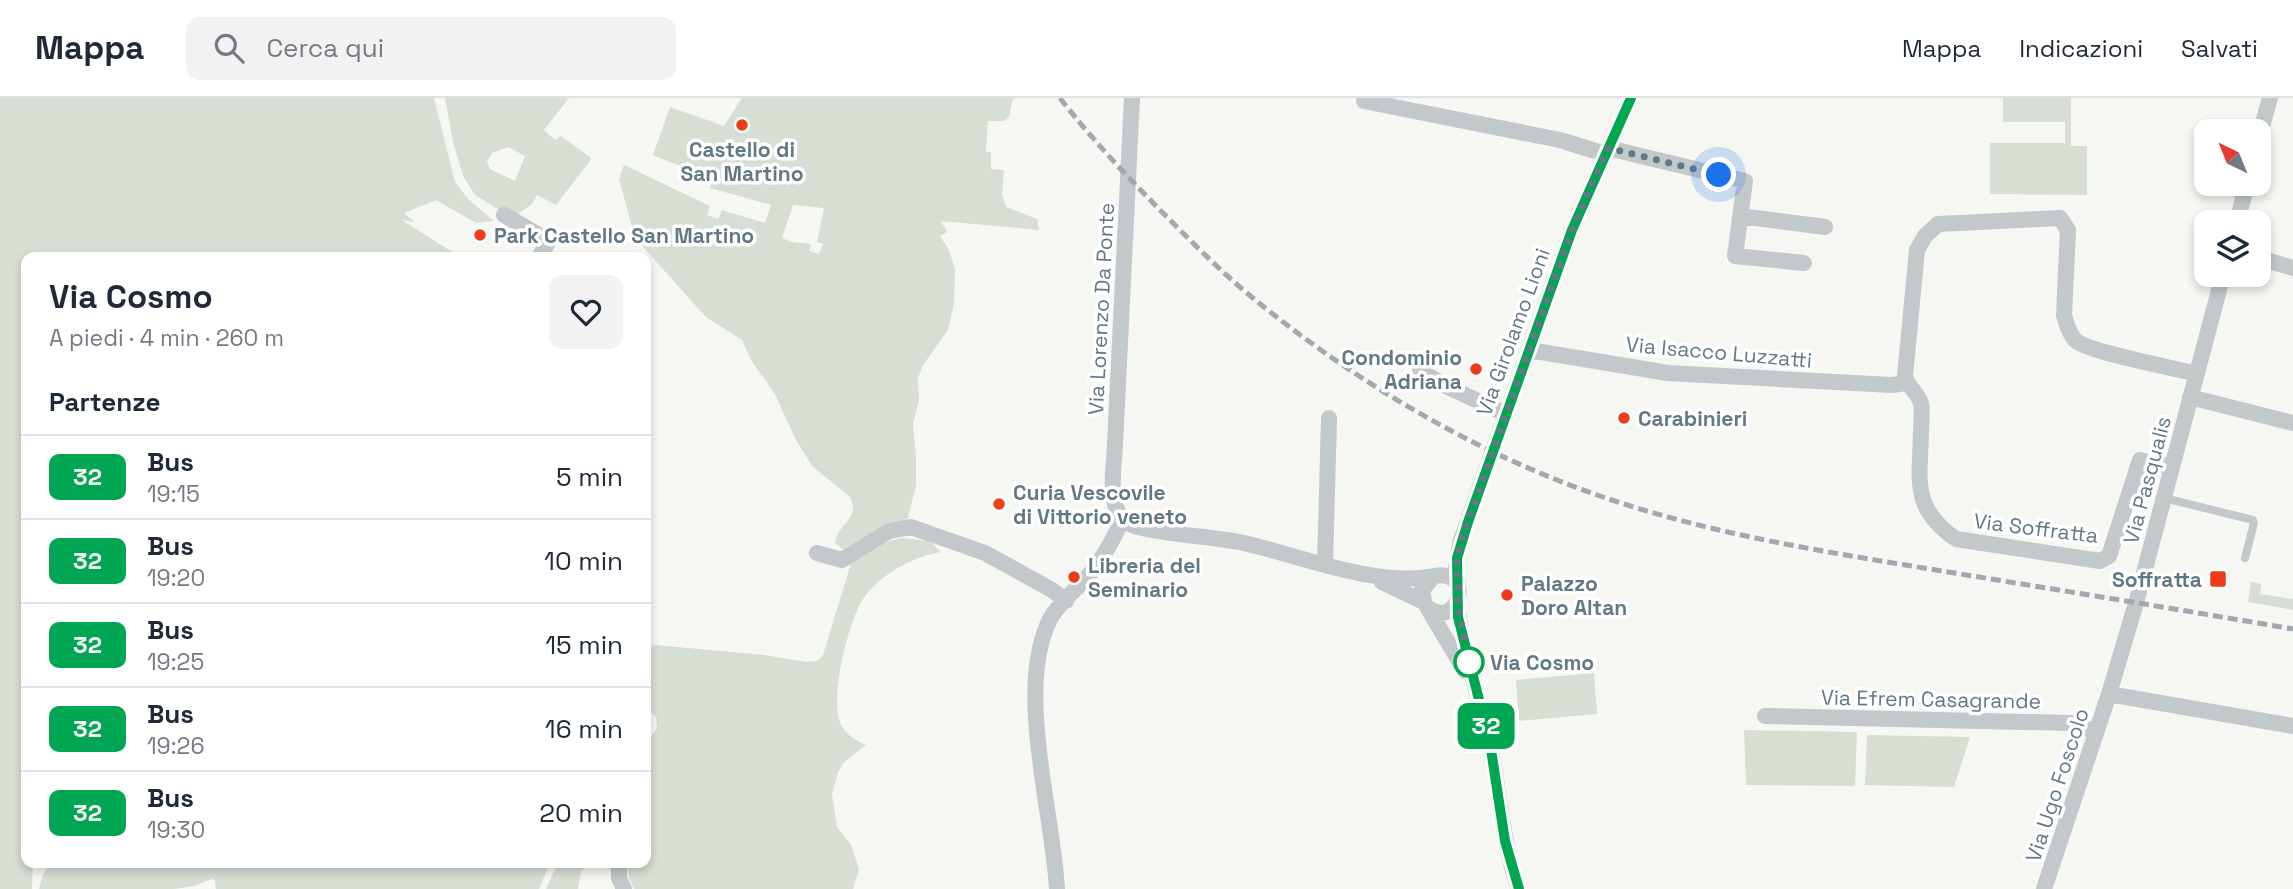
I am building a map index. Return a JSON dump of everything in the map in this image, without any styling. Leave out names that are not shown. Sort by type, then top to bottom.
[{"type":"street","name":"Via Lorenzo Da Ponte","points":[[1122,520],[1115,504],[1114,485],[1132,98]]},
{"type":"street","points":[[2264,119],[2270,98]]},
{"type":"street","name":"Via Girolamo Lioni","points":[[1458,586],[1456,568],[1460,544],[1572,230],[1629,100]]},
{"type":"street","points":[[1364,101],[1560,140],[1745,181],[1735,256],[1804,263]]},
{"type":"street","points":[[504,215],[549,241],[542,252]]},
{"type":"street","points":[[1740,216],[1825,227]]},
{"type":"street","name":"Via Soffratta","points":[[2172,467],[2140,460],[2109,556],[2100,561],[1956,540],[1941,529],[1927,513],[1920,491],[1921,402],[1906,383],[1905,376],[1917,250],[1925,236],[1938,224],[2060,218],[2068,230],[2064,315],[2075,340],[2093,349],[2197,374]]},
{"type":"street","points":[[2271,262],[2293,268]]},
{"type":"street","name":"Via Pasqualis","points":[[2109,694],[2220,287]]},
{"type":"street","name":"Via Isacco Luzzatti","points":[[1529,350],[1668,373],[1892,385],[1906,383]]},
{"type":"street","points":[[1420,371],[1506,414]]},
{"type":"street","points":[[2190,397],[2293,423]]},
{"type":"street","points":[[1325,565],[1329,418]]},
{"type":"street","points":[[1056,889],[1055,860],[1041,770],[1035,705],[1041,642],[1052,617],[1099,563],[1122,520],[1132,526],[1146,529],[1239,542],[1361,573],[1399,578],[1444,575],[1458,586],[1459,597],[1453,608],[1443,612],[1402,589],[1361,573]]},
{"type":"street","points":[[817,553],[842,560],[889,531],[911,527],[985,553],[1052,590],[1066,601]]},
{"type":"street","points":[[1433,577],[1422,590],[1426,604],[1479,698]]},
{"type":"street","points":[[1457,603],[1490,743],[1505,841],[1519,889]]},
{"type":"street","points":[[2109,694],[2293,726]]},
{"type":"street","name":"Via Ugo Foscolo","points":[[2044,889],[2109,694]]},
{"type":"street","name":"Via Efrem Casagrande","points":[[1765,716],[2072,723],[2096,732]]},
{"type":"street","points":[[620,868],[619,878],[624,889]]},
{"type":"lane","points":[[2164,498],[2253,520],[2245,558]]},
{"type":"shaded area","points":[[0,98],[434,98],[455,182],[469,200],[494,221],[476,223],[436,200],[404,213],[415,222],[402,220],[452,252],[21,252],[21,868],[33,868],[32,889],[0,889]]},
{"type":"shaded area","points":[[445,98],[569,98],[544,130],[555,140],[561,136],[591,158],[556,205],[537,195],[532,204],[518,214],[506,214],[475,195],[463,176]],"holes":[[[508,147],[525,156],[515,181],[490,169],[487,161],[492,153]]]},
{"type":"shaded area","points":[[742,98],[1013,98],[1009,117],[1004,121],[988,121],[986,152],[991,152],[991,169],[1004,170],[1002,195],[1006,207],[1037,219],[1039,230],[941,221],[947,232],[940,236],[949,250],[955,269],[954,303],[948,330],[923,365],[918,378],[919,400],[913,424],[916,485],[908,518],[846,552],[835,543],[853,511],[850,497],[812,466],[796,440],[775,394],[751,360],[742,340],[706,317],[651,256],[651,252],[648,252],[635,238],[619,179],[624,165],[710,206],[707,215],[718,219],[722,210],[765,223],[771,205],[710,188],[713,179],[653,155],[670,107],[724,126]],"holes":[[[793,205],[824,208],[817,242],[823,244],[819,254],[809,251],[811,244],[782,238]]]},
{"type":"shaded area","points":[[2003,98],[2071,98],[2071,146],[2087,146],[2087,195],[1990,194],[1990,143],[2065,143],[2065,122],[2003,122]]},
{"type":"shaded area","points":[[901,538],[930,541],[941,552],[898,568],[878,582],[857,610],[846,642],[839,680],[838,713],[843,729],[855,740],[866,745],[843,763],[832,794],[837,827],[851,845],[859,869],[853,889],[634,889],[628,868],[651,868],[651,737],[657,728],[656,717],[651,712],[651,647],[655,645],[817,661],[823,655],[852,560],[881,543]]},
{"type":"shaded area","points":[[2251,582],[2261,584],[2260,594],[2293,599],[2293,610],[2248,602]]},
{"type":"shaded area","points":[[1594,673],[1597,714],[1519,721],[1516,680]]},
{"type":"shaded area","points":[[1744,730],[1857,732],[1855,786],[1746,785]]},
{"type":"shaded area","points":[[1867,735],[1970,737],[1954,787],[1865,785]]},
{"type":"shaded area","points":[[47,868],[548,868],[539,889],[216,889],[215,880],[212,879],[194,886],[174,889],[39,889]]},
{"type":"shaded area","points":[[556,868],[585,868],[581,872],[578,889],[546,889]]},
{"type":"railway","points":[[1060,98],[1144,194],[1236,284],[1288,326],[1329,356],[1416,411],[1508,459],[1603,497],[1728,532],[1856,557],[2293,629]]},
{"type":"bus line","name":"32","points":[[1519,889],[1505,841],[1490,743],[1458,617],[1457,558],[1572,230],[1631,98]]},
{"type":"place","name":"Castello di San Martino","points":[[742,125]]},
{"type":"place","name":"Park Castello San Martino","points":[[480,235]]},
{"type":"place","name":"Condominio Adriana","points":[[1476,369]]},
{"type":"place","name":"Carabinieri","points":[[1624,418]]},
{"type":"place","name":"Curia Vescovile di Vittorio veneto","points":[[999,504]]},
{"type":"place","name":"Libreria del Seminario","points":[[1074,577]]},
{"type":"place","name":"Soffratta","points":[[2218,579]]},
{"type":"place","name":"Palazzo Doro Altan","points":[[1507,595]]},
{"type":"place","name":"Via Cosmo","points":[[1469,662]]},
{"type":"route","points":[[1469,662],[1472,674],[1458,617],[1456,568],[1460,544],[1572,230],[1608,148],[1719,175]]}]
